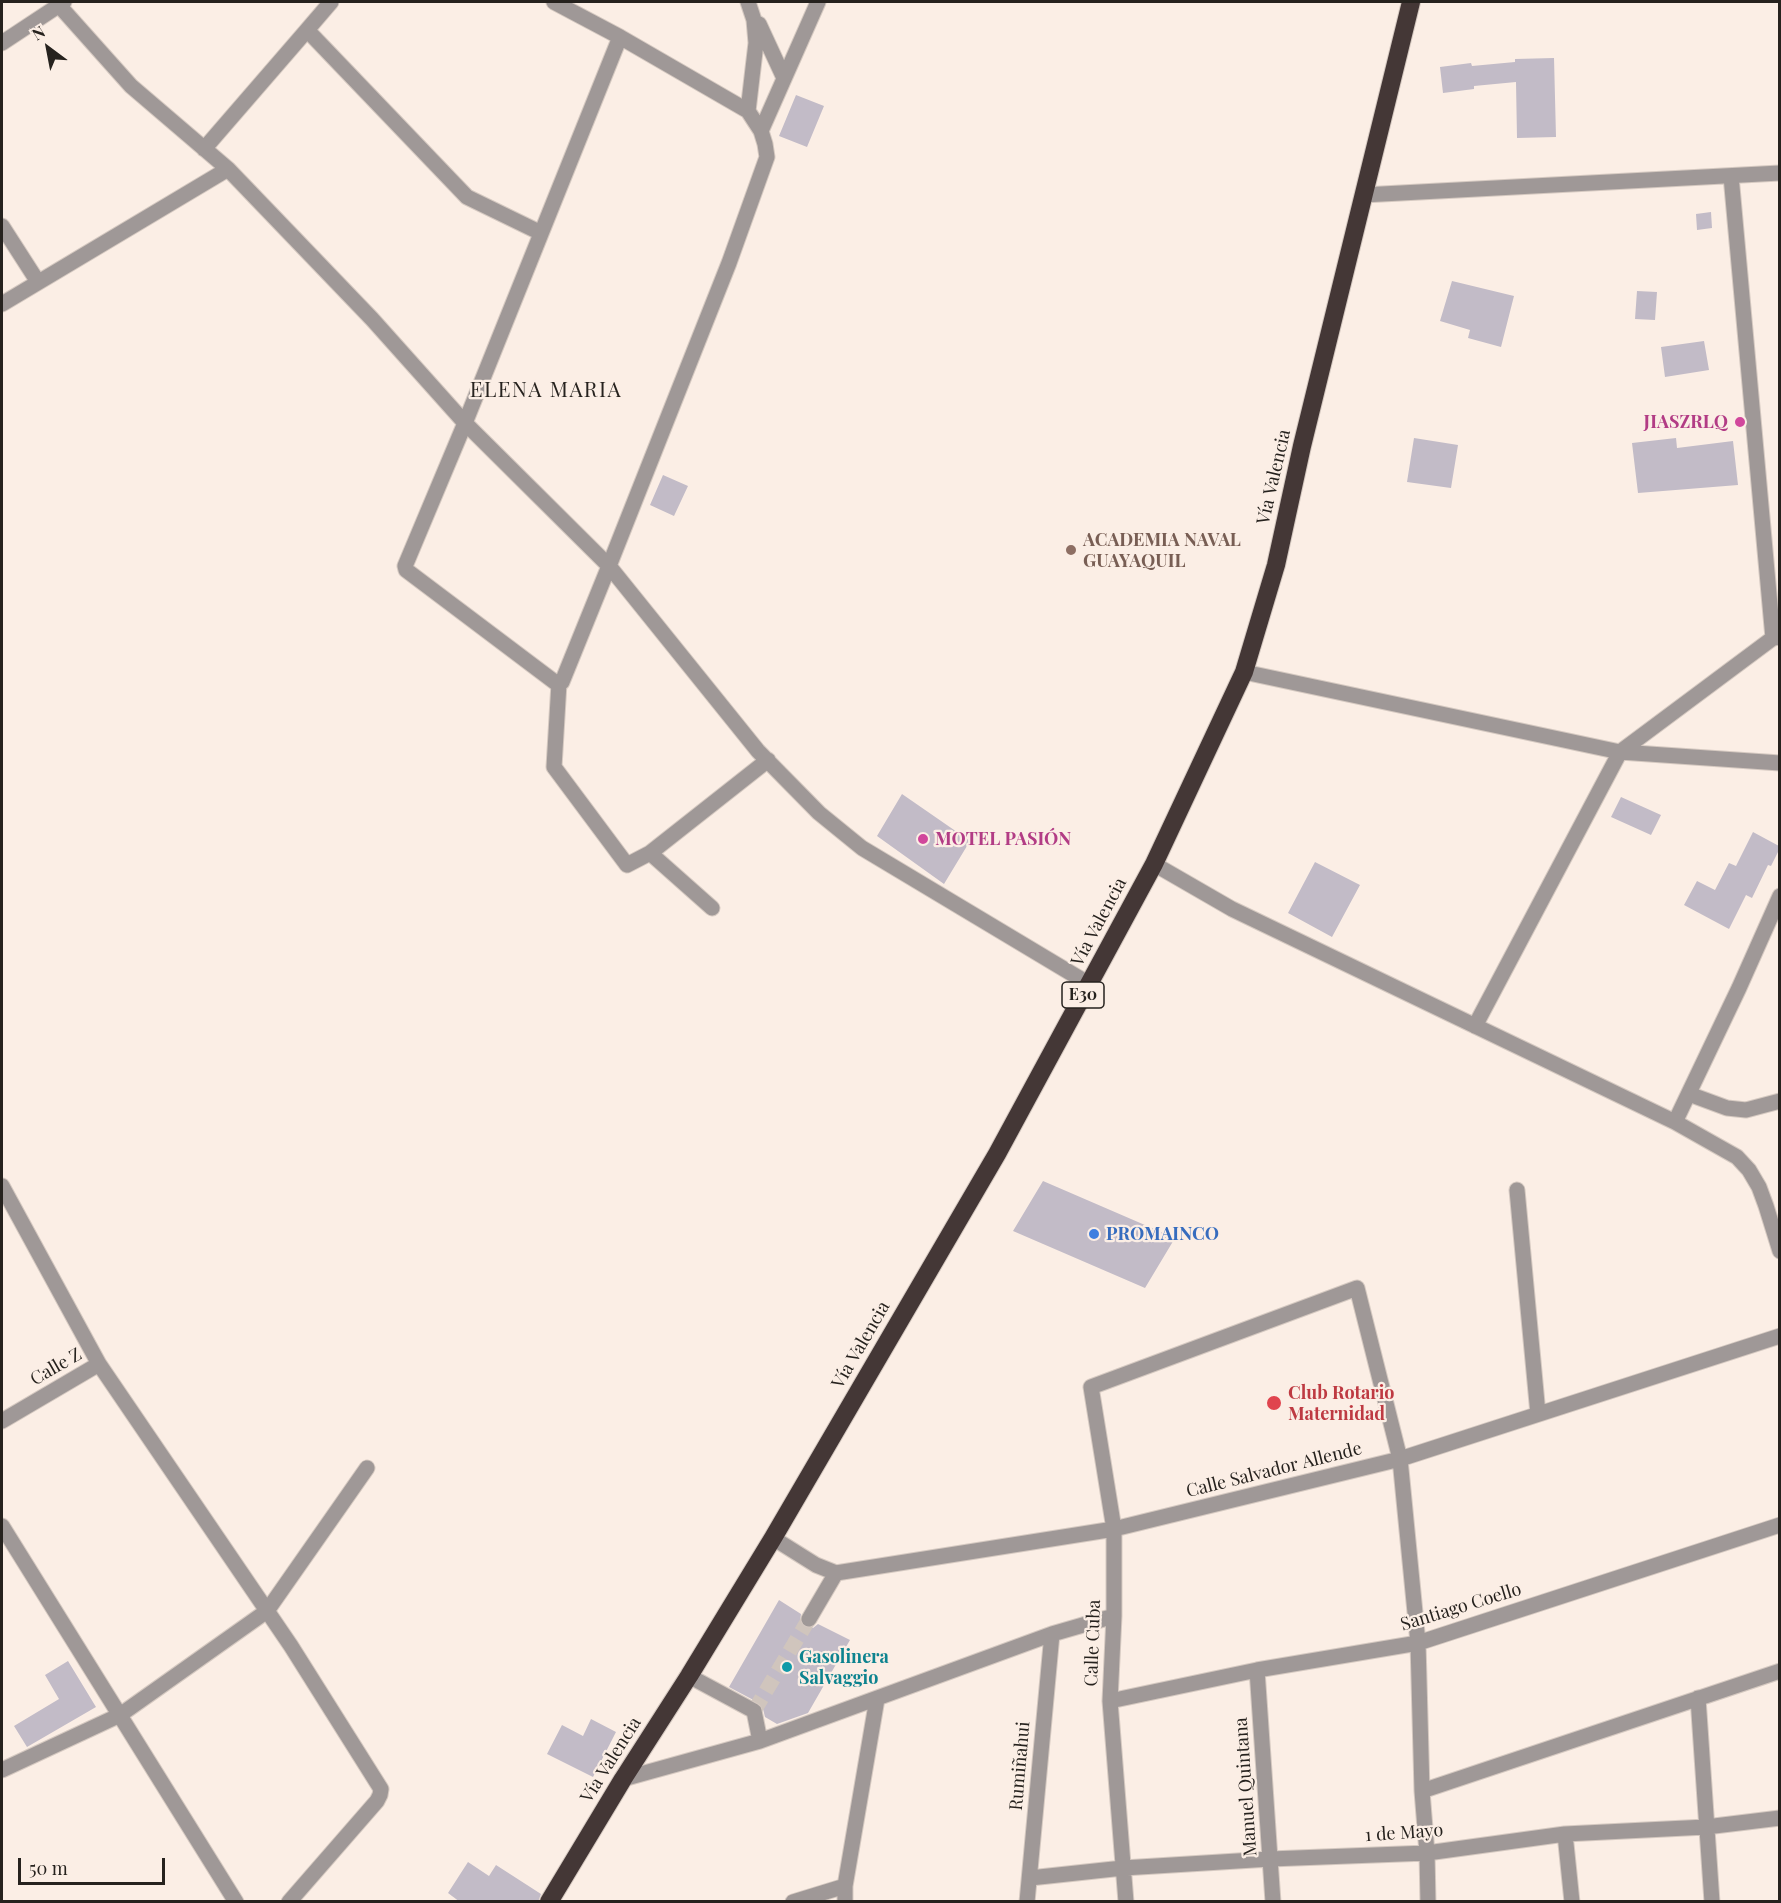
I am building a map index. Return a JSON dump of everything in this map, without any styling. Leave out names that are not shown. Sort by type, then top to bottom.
[{"type":"highway","name":"Vía Valencia","points":[[549,1902],[773,1538],[997,1154],[1154,864],[1244,672],[1276,565],[1302,446],[1411,2]]},
{"type":"street","points":[[204,149],[331,2]]},
{"type":"street","points":[[554,2],[621,37],[748,111],[761,131],[766,157],[729,263],[609,566],[562,682],[559,683],[554,767],[627,865],[650,854],[768,760]]},
{"type":"street","points":[[748,111],[756,44],[754,20],[749,2]]},
{"type":"street","points":[[749,2],[784,78]]},
{"type":"street","points":[[761,131],[818,2]]},
{"type":"street","points":[[2,43],[59,3],[131,86],[228,169],[372,319],[465,423],[609,566],[758,751],[819,813],[862,848],[1089,984]]},
{"type":"street","points":[[307,30],[467,197],[541,232]]},
{"type":"street","points":[[559,683],[406,570],[407,561],[621,37]]},
{"type":"street","points":[[2,304],[228,169]]},
{"type":"street","points":[[1363,195],[1779,173]]},
{"type":"street","points":[[1475,1026],[1620,752],[1776,638],[1731,176]]},
{"type":"street","points":[[2,226],[38,282]]},
{"type":"street","points":[[1244,672],[1620,752],[1779,763]]},
{"type":"street","points":[[650,854],[712,908]]},
{"type":"street","points":[[1154,864],[1232,909],[1675,1122],[1737,1157],[1749,1170],[1766,1206],[1779,1251]]},
{"type":"street","points":[[1675,1122],[1739,988],[1779,896]]},
{"type":"street","points":[[1689,1094],[1727,1108],[1746,1110],[1779,1101]]},
{"type":"street","points":[[2,1186],[99,1364],[267,1611],[381,1789],[376,1801],[289,1902]]},
{"type":"street","points":[[1517,1190],[1538,1414]]},
{"type":"street","name":"Calle Cuba","points":[[1126,1902],[1110,1701],[1114,1616],[1114,1529],[1091,1387],[1357,1288],[1400,1459]]},
{"type":"street","name":"Calle Salvador Allende","points":[[836,1573],[1114,1529],[1400,1459],[1779,1336]]},
{"type":"street","name":"Calle Z","points":[[2,1421],[99,1364]]},
{"type":"street","points":[[1400,1459],[1418,1643],[1428,1902]]},
{"type":"street","points":[[2,1770],[120,1715],[267,1611],[367,1468]]},
{"type":"street","name":"Santiago Coello","points":[[1110,1701],[1257,1670],[1418,1643],[1779,1525]]},
{"type":"street","points":[[2,1526],[236,1902]]},
{"type":"street","points":[[773,1538],[816,1565],[836,1573],[809,1619]]},
{"type":"street","points":[[623,1779],[760,1741],[1052,1634],[1114,1616]]},
{"type":"street","name":"Rumiñahui","points":[[1028,1902],[1052,1634]]},
{"type":"street","name":"Manuel Quintana","points":[[1257,1670],[1273,1902]]},
{"type":"street","points":[[1422,1791],[1779,1671]]},
{"type":"street","points":[[689,1676],[754,1711],[760,1741]]},
{"type":"street","points":[[1698,1698],[1712,1902]]},
{"type":"street","points":[[793,1902],[845,1894],[877,1699]]},
{"type":"street","name":"1 de Mayo","points":[[1030,1878],[1123,1868],[1427,1853],[1565,1834],[1706,1827],[1779,1818]]},
{"type":"street","points":[[1565,1834],[1572,1902]]},
{"type":"building","points":[[1554,58],[1556,137],[1517,138],[1516,82],[1474,86],[1474,89],[1443,93],[1440,67],[1471,63],[1472,66],[1515,62],[1515,59]]},
{"type":"building","points":[[796,95],[824,106],[807,147],[779,136]]},
{"type":"building","points":[[1711,212],[1712,228],[1697,230],[1696,214]]},
{"type":"building","points":[[1452,281],[1514,296],[1501,347],[1468,338],[1470,330],[1440,321]]},
{"type":"building","points":[[1637,291],[1657,292],[1655,320],[1635,319]]},
{"type":"building","points":[[1704,341],[1709,370],[1665,377],[1661,347]]},
{"type":"building","points":[[1414,438],[1458,445],[1451,488],[1407,482]]},
{"type":"building","points":[[1676,438],[1677,448],[1733,441],[1738,485],[1638,493],[1632,443]]},
{"type":"building","points":[[663,475],[688,486],[674,516],[650,505]]},
{"type":"building","name":"MOTEL PASIÓN","points":[[902,794],[970,841],[944,884],[877,836]]},
{"type":"building","points":[[1621,797],[1661,815],[1651,835],[1611,817]]},
{"type":"building","points":[[1753,832],[1779,846],[1779,850],[1771,866],[1768,865],[1752,898],[1746,895],[1729,929],[1684,905],[1697,881],[1715,890],[1729,863],[1736,866]]},
{"type":"building","points":[[1315,862],[1360,885],[1332,937],[1288,913]]},
{"type":"building","name":"PROMAINCO","points":[[1043,1181],[1175,1238],[1145,1288],[1013,1231]]},
{"type":"building","name":"Gasolinera Salvaggio","points":[[779,1600],[801,1614],[800,1623],[805,1628],[813,1628],[818,1624],[850,1640],[808,1713],[777,1724],[765,1717],[759,1703],[729,1687]]},
{"type":"building","points":[[68,1661],[96,1707],[27,1747],[14,1726],[59,1699],[45,1675]]},
{"type":"building","points":[[591,1719],[616,1732],[593,1777],[547,1754],[562,1725],[583,1736]]},
{"type":"building","points":[[468,1862],[489,1876],[496,1865],[541,1894],[538,1902],[460,1902],[448,1893]]},
{"type":"tunnel","points":[[754,1711],[809,1619]]},
{"type":"place","name":"JIASZRLQ","points":[[1740,422]]},
{"type":"place","name":"ACADEMIA NAVAL GUAYAQUIL","points":[[1071,550]]},
{"type":"place","name":"MOTEL PASIÓN","points":[[923,839]]},
{"type":"place","name":"PROMAINCO","points":[[1094,1234]]},
{"type":"place","name":"Club Rotario Maternidad","points":[[1274,1403]]},
{"type":"place","name":"Gasolinera Salvaggio","points":[[787,1667]]},
{"type":"district","name":"ELENA MARIA","points":[[546,390]]}]
